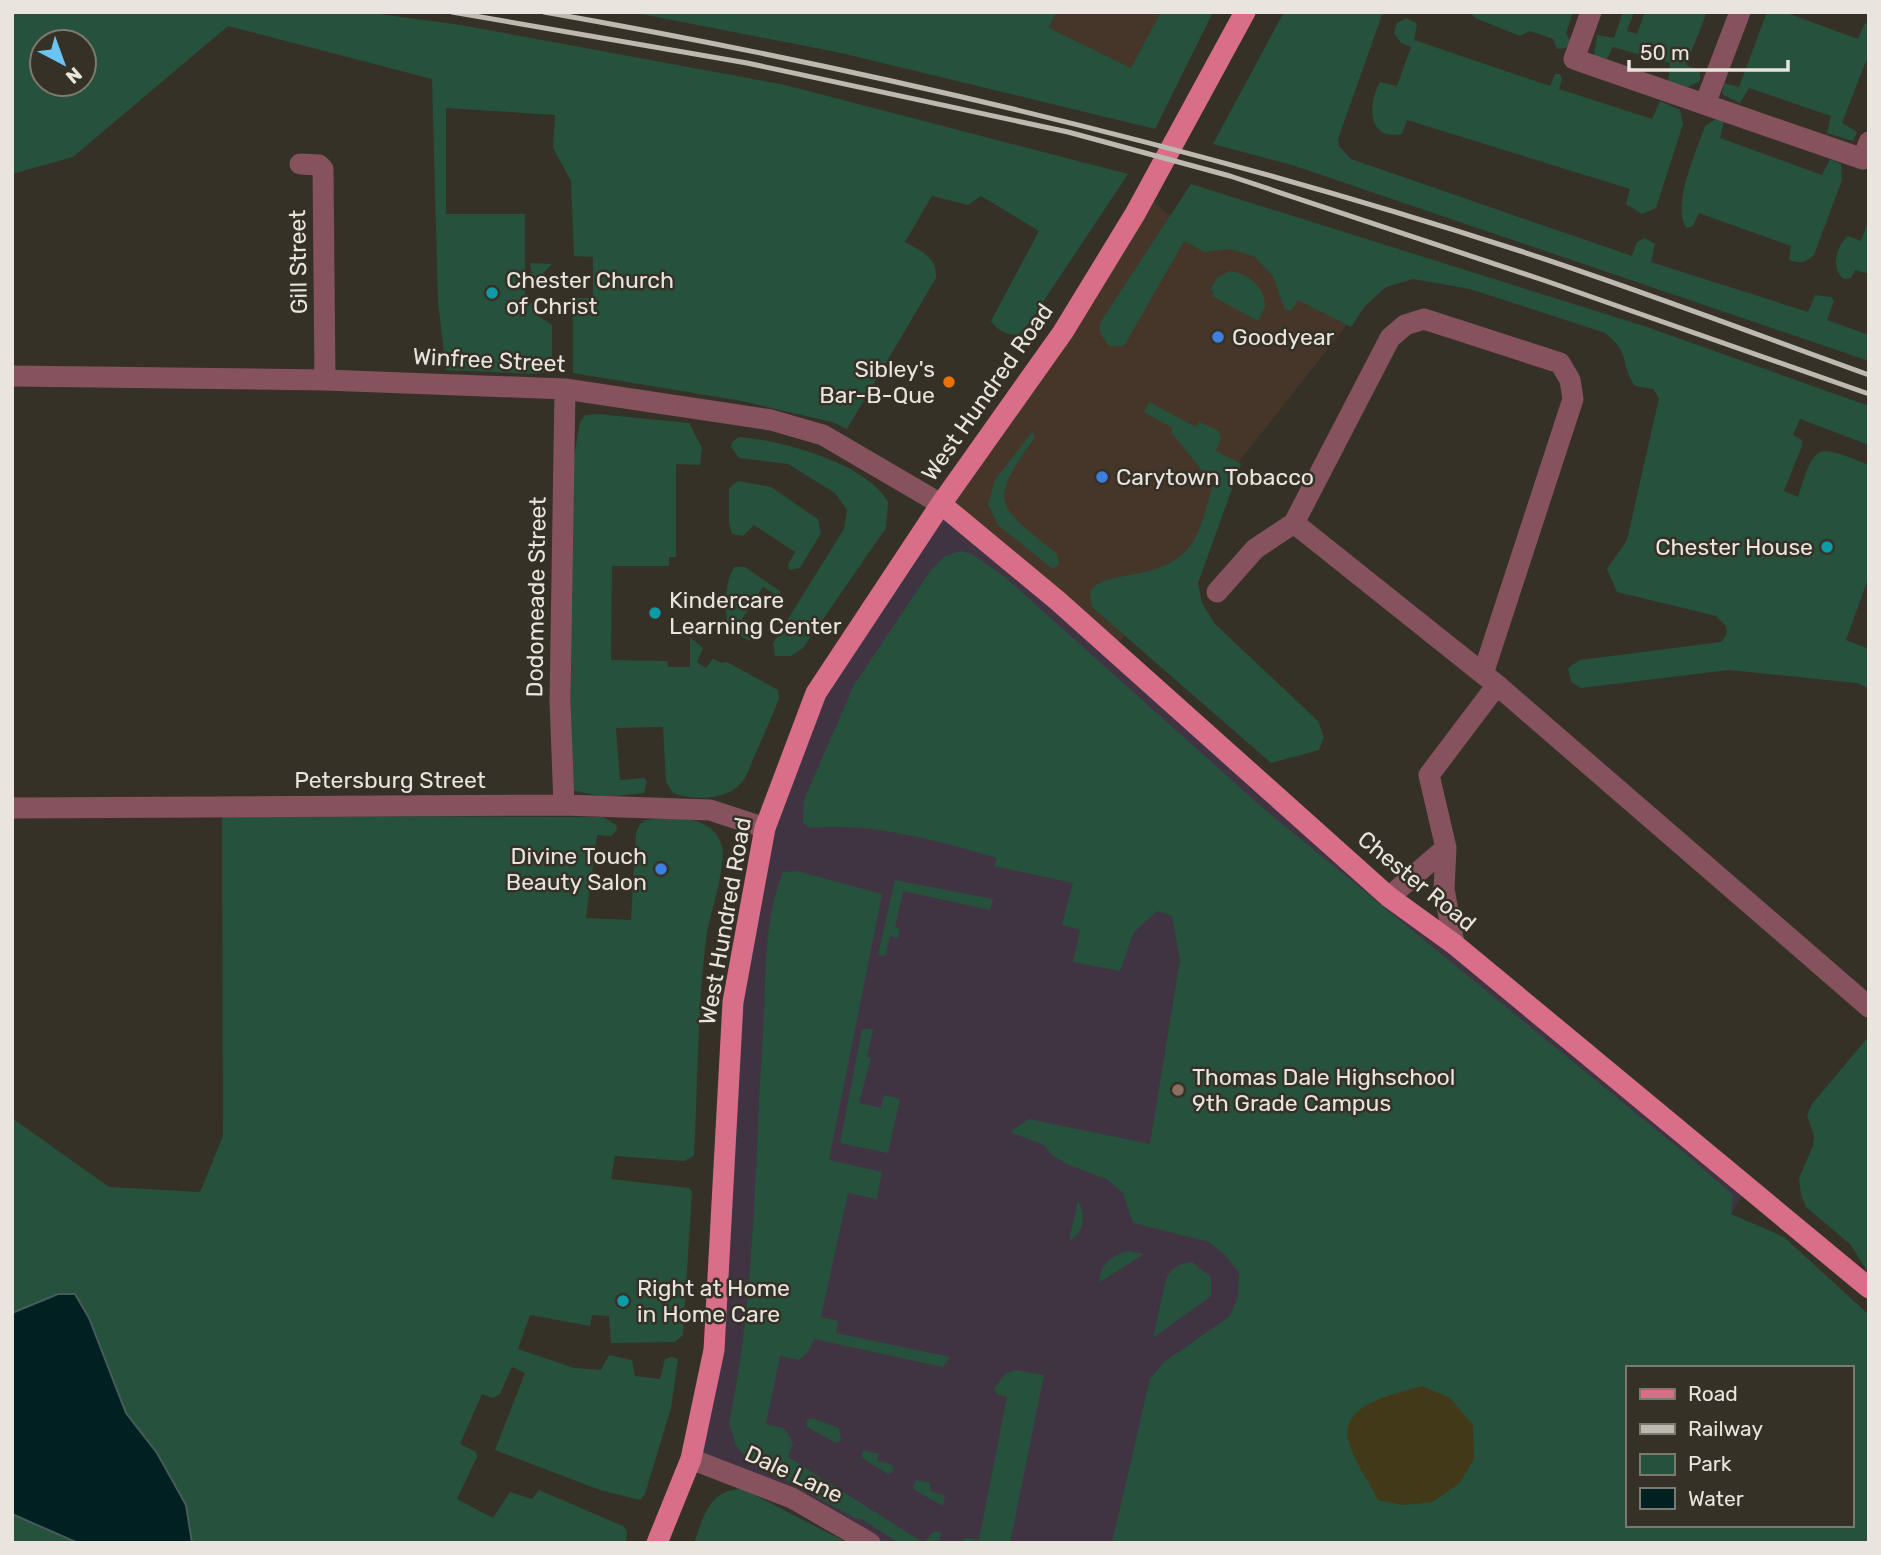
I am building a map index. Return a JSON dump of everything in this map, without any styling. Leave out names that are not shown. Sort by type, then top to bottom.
[{"type":"main road","name":"West Hundred Road","points":[[657,1543],[691,1459],[714,1350],[733,1002],[765,828],[816,693],[941,503],[1062,332],[1135,214],[1206,89],[1245,12]]},
{"type":"main road","name":"Chester Road","points":[[941,503],[1058,601],[1390,897],[1454,944],[1869,1289]]},
{"type":"street","points":[[1591,12],[1574,60],[1863,159],[1869,142]]},
{"type":"street","points":[[1705,104],[1740,12]]},
{"type":"street","name":"Gill Street","points":[[300,164],[319,165],[323,169],[325,380]]},
{"type":"street","points":[[1217,592],[1255,549],[1294,523],[1390,338],[1405,326],[1424,319],[1560,363],[1570,380],[1573,399],[1490,679],[1429,775],[1446,848],[1444,889],[1454,944]]},
{"type":"street","name":"Winfree Street","points":[[12,376],[325,380],[565,389],[771,420],[823,435],[941,503]]},
{"type":"street","name":"Dodomeade Street","points":[[564,805],[561,701],[565,389]]},
{"type":"street","points":[[1294,523],[1490,679],[1869,1007]]},
{"type":"street","name":"Petersburg Street","points":[[12,808],[564,805],[710,810],[765,828]]},
{"type":"street","points":[[1390,897],[1446,848]]},
{"type":"street","name":"Dale Lane","points":[[691,1459],[792,1498],[870,1543]]},
{"type":"shaded area","points":[[1056,12],[1182,12],[1131,68],[1049,28]]},
{"type":"shaded area","points":[[1147,196],[1197,239],[1246,244],[1359,309],[1235,467],[1190,566],[1112,649],[942,503]]},
{"type":"shaded area","name":"Thomas Dale Highschool 9th Grade Campus","points":[[942,506],[1747,1187],[1639,1366],[1626,1366],[1626,1527],[1650,1543],[874,1543],[691,1459],[716,1349],[735,1002],[766,826],[817,693]]},
{"type":"green space","points":[[12,12],[364,12],[461,25],[785,85],[1128,174],[1029,323],[1018,335],[1002,331],[991,321],[1039,231],[981,196],[968,205],[932,196],[905,242],[931,260],[936,278],[847,429],[832,422],[742,401],[573,373],[573,298],[593,298],[593,257],[574,256],[571,181],[553,148],[555,115],[446,108],[446,214],[525,214],[525,302],[532,303],[532,312],[552,325],[552,362],[544,372],[537,374],[446,370],[438,302],[432,79],[228,26],[73,157],[12,174]]},
{"type":"green space","points":[[631,12],[1056,12],[1049,28],[1131,68],[1161,12],[1213,12],[1155,129],[841,53]]},
{"type":"green space","points":[[1284,12],[1383,12],[1338,139],[1339,146],[1351,159],[1632,256],[1637,242],[1645,238],[1655,244],[1651,262],[1808,312],[1815,295],[1831,297],[1834,301],[1827,320],[1869,335],[1869,361],[1292,165],[1213,144]]},
{"type":"green space","points":[[1470,12],[1573,12],[1566,33],[1571,43],[1566,48],[1557,49],[1553,39],[1530,31],[1520,36],[1475,18]]},
{"type":"green space","points":[[1623,12],[1634,12],[1627,31],[1637,34],[1645,12],[1707,12],[1686,65],[1700,70],[1700,81],[1688,87],[1668,81],[1670,63],[1613,47],[1605,63],[1594,55],[1597,35],[1614,38]]},
{"type":"green space","points":[[1767,12],[1784,12],[1858,39],[1865,23],[1869,25],[1869,61],[1866,61],[1842,123],[1857,132],[1853,141],[1827,133],[1831,116],[1749,88],[1740,103],[1722,94],[1724,83],[1739,87]]},
{"type":"green space","points":[[1406,18],[1417,24],[1414,40],[1550,86],[1555,74],[1560,74],[1562,79],[1559,89],[1652,119],[1660,101],[1680,110],[1683,124],[1656,208],[1642,214],[1626,204],[1630,189],[1407,120],[1402,134],[1390,135],[1382,132],[1373,118],[1373,100],[1380,82],[1397,86],[1411,47],[1401,43],[1394,33],[1397,23]]},
{"type":"green space","points":[[1716,119],[1724,121],[1720,138],[1822,175],[1830,159],[1841,164],[1842,180],[1814,255],[1808,260],[1789,260],[1791,246],[1699,213],[1693,226],[1687,228],[1683,219],[1683,193],[1705,126]]},
{"type":"green space","points":[[1191,184],[1644,326],[1869,406],[1869,445],[1800,419],[1793,435],[1802,440],[1802,446],[1784,491],[1798,497],[1809,466],[1820,452],[1838,453],[1869,465],[1869,576],[1846,640],[1869,649],[1869,688],[1856,683],[1729,670],[1581,688],[1571,682],[1568,668],[1580,660],[1721,642],[1727,634],[1726,626],[1716,616],[1617,592],[1607,569],[1627,540],[1659,398],[1653,389],[1635,386],[1622,352],[1605,333],[1470,289],[1413,279],[1386,287],[1365,306],[1351,327],[1298,300],[1291,311],[1285,310],[1273,276],[1254,256],[1230,249],[1204,252],[1184,241],[1124,346],[1109,346],[1100,333],[1100,323]]},
{"type":"green space","points":[[1869,219],[1869,274],[1855,270],[1851,278],[1844,279],[1836,263],[1840,246],[1848,236],[1861,241]]},
{"type":"green space","points":[[530,263],[552,264],[533,284]]},
{"type":"green space","points":[[1230,271],[1249,278],[1259,288],[1265,300],[1265,307],[1258,321],[1212,296],[1214,292],[1210,290],[1217,278]]},
{"type":"green space","points":[[1149,402],[1196,427],[1199,422],[1219,431],[1221,438],[1216,451],[1241,464],[1198,583],[1202,603],[1215,624],[1318,721],[1324,737],[1319,750],[1271,763],[1092,607],[1090,592],[1097,585],[1164,566],[1178,558],[1190,546],[1202,523],[1215,479],[1204,473],[1171,432],[1173,428],[1144,412]]},
{"type":"green space","points":[[585,415],[689,423],[702,448],[700,465],[676,464],[676,557],[669,557],[669,566],[612,566],[611,660],[667,661],[668,667],[690,667],[690,637],[703,648],[697,662],[706,668],[713,659],[727,662],[778,690],[779,699],[746,776],[733,790],[724,794],[693,798],[673,793],[666,782],[663,727],[616,728],[620,780],[644,778],[647,781],[644,793],[604,797],[571,790],[570,480],[580,422]]},
{"type":"green space","points":[[1032,432],[1035,437],[1010,477],[1005,491],[1005,502],[1021,524],[1057,554],[1059,564],[1053,569],[998,525],[988,504],[995,480]]},
{"type":"green space","points":[[739,437],[777,443],[843,465],[877,488],[888,502],[886,528],[803,648],[791,656],[775,656],[773,643],[844,529],[847,510],[835,493],[788,464],[739,458],[731,447],[732,442]]},
{"type":"green space","points":[[738,481],[771,487],[818,519],[821,533],[800,568],[789,570],[788,565],[795,552],[754,525],[743,536],[732,534],[729,522],[729,488]]},
{"type":"green space","points":[[961,551],[972,554],[1006,578],[1264,809],[1733,1195],[1731,1214],[1784,1237],[1869,1315],[1869,1543],[1112,1543],[1150,1379],[1164,1362],[1229,1317],[1238,1297],[1239,1273],[1225,1255],[1209,1242],[1133,1223],[1123,1193],[1108,1180],[1067,1164],[1052,1155],[1044,1145],[1010,1132],[1029,1119],[1150,1144],[1180,960],[1172,916],[1157,911],[1134,932],[1120,971],[1073,962],[1080,930],[1062,925],[1073,883],[994,866],[997,858],[928,839],[881,830],[810,828],[803,823],[804,800],[854,685],[931,570],[945,556]]},
{"type":"green space","points":[[735,567],[745,567],[781,592],[776,595],[763,587],[738,625],[752,635],[750,641],[730,628],[726,615],[727,587]]},
{"type":"green space","points":[[222,816],[603,817],[616,825],[617,830],[611,836],[597,835],[586,918],[631,920],[636,833],[640,824],[646,820],[678,818],[699,822],[716,834],[723,851],[704,960],[694,1156],[684,1161],[615,1156],[611,1179],[689,1188],[692,1192],[683,1335],[675,1342],[611,1343],[609,1316],[592,1315],[590,1326],[530,1315],[518,1349],[574,1368],[601,1370],[609,1355],[632,1360],[635,1376],[660,1379],[665,1359],[678,1359],[671,1408],[645,1494],[640,1500],[600,1490],[495,1450],[525,1373],[512,1367],[500,1394],[493,1398],[482,1394],[460,1444],[476,1452],[477,1457],[457,1499],[493,1518],[510,1492],[532,1499],[539,1490],[623,1526],[627,1531],[626,1543],[12,1543],[12,1118],[109,1187],[200,1192],[223,1136]]},
{"type":"green space","points":[[797,871],[882,894],[829,1160],[882,1172],[877,1199],[848,1193],[821,1317],[838,1321],[836,1333],[950,1357],[943,1367],[814,1339],[808,1352],[799,1360],[780,1356],[766,1424],[784,1428],[793,1443],[788,1457],[924,1543],[899,1543],[862,1519],[855,1518],[782,1478],[759,1470],[736,1446],[729,1423],[738,1375],[749,1278],[769,931],[783,872]]},
{"type":"green space","points":[[895,880],[993,899],[990,910],[903,891],[895,927],[900,929],[898,938],[890,936],[885,956],[878,955]]},
{"type":"green space","points":[[862,1029],[873,1029],[867,1057],[871,1058],[859,1103],[881,1108],[884,1095],[900,1099],[888,1153],[840,1143]]},
{"type":"green space","points":[[1869,1036],[1869,1274],[1851,1245],[1806,1207],[1799,1178],[1813,1146],[1814,1136],[1807,1115],[1812,1104]]},
{"type":"green space","points":[[1078,1200],[1083,1223],[1078,1233],[1069,1241]]},
{"type":"green space","points":[[1127,1251],[1144,1254],[1100,1282],[1101,1271],[1107,1262]]},
{"type":"green space","points":[[1192,1262],[1211,1277],[1211,1296],[1153,1338],[1166,1279],[1176,1267]]},
{"type":"green space","points":[[1015,1370],[1044,1375],[1010,1543],[961,1543],[965,1538],[979,1540],[1007,1397],[997,1394],[994,1389],[1005,1374]]},
{"type":"green space","points":[[811,1418],[839,1428],[841,1440],[836,1443],[807,1427],[806,1421]]},
{"type":"green space","points":[[862,1452],[879,1454],[877,1460],[892,1465],[894,1471],[888,1474],[862,1458]]},
{"type":"green space","points":[[916,1480],[930,1483],[930,1491],[945,1496],[943,1506],[915,1490],[913,1487]]},
{"type":"green space","points":[[743,1489],[848,1543],[694,1543],[705,1514],[715,1499],[732,1490]]},
{"type":"green space","points":[[933,1532],[941,1532],[939,1543],[924,1543]]},
{"type":"sand","points":[[1422,1386],[1450,1398],[1473,1425],[1474,1459],[1459,1484],[1432,1502],[1403,1505],[1378,1500],[1354,1457],[1349,1442],[1348,1429],[1352,1418],[1372,1402]]},
{"type":"water","points":[[58,1294],[75,1294],[89,1318],[126,1413],[157,1453],[186,1505],[192,1543],[78,1543],[12,1514],[12,1313]]},
{"type":"railway","points":[[452,12],[747,63],[1068,132],[1230,176],[1546,281],[1869,394]]},
{"type":"railway","points":[[544,12],[790,59],[913,86],[1035,114],[1277,178],[1517,250],[1869,375]]},
{"type":"place","name":"Chester Church of Christ","points":[[492,293]]},
{"type":"place","name":"Goodyear","points":[[1218,337]]},
{"type":"place","name":"Sibley's Bar-B-Que","points":[[949,382]]},
{"type":"place","name":"Carytown Tobacco","points":[[1102,477]]},
{"type":"place","name":"Chester House","points":[[1827,547]]},
{"type":"place","name":"Kindercare Learning Center","points":[[655,613]]},
{"type":"place","name":"Divine Touch Beauty Salon","points":[[661,869]]},
{"type":"place","name":"Thomas Dale Highschool 9th Grade Campus","points":[[1178,1090]]},
{"type":"place","name":"Right at Home in Home Care","points":[[623,1301]]}]
